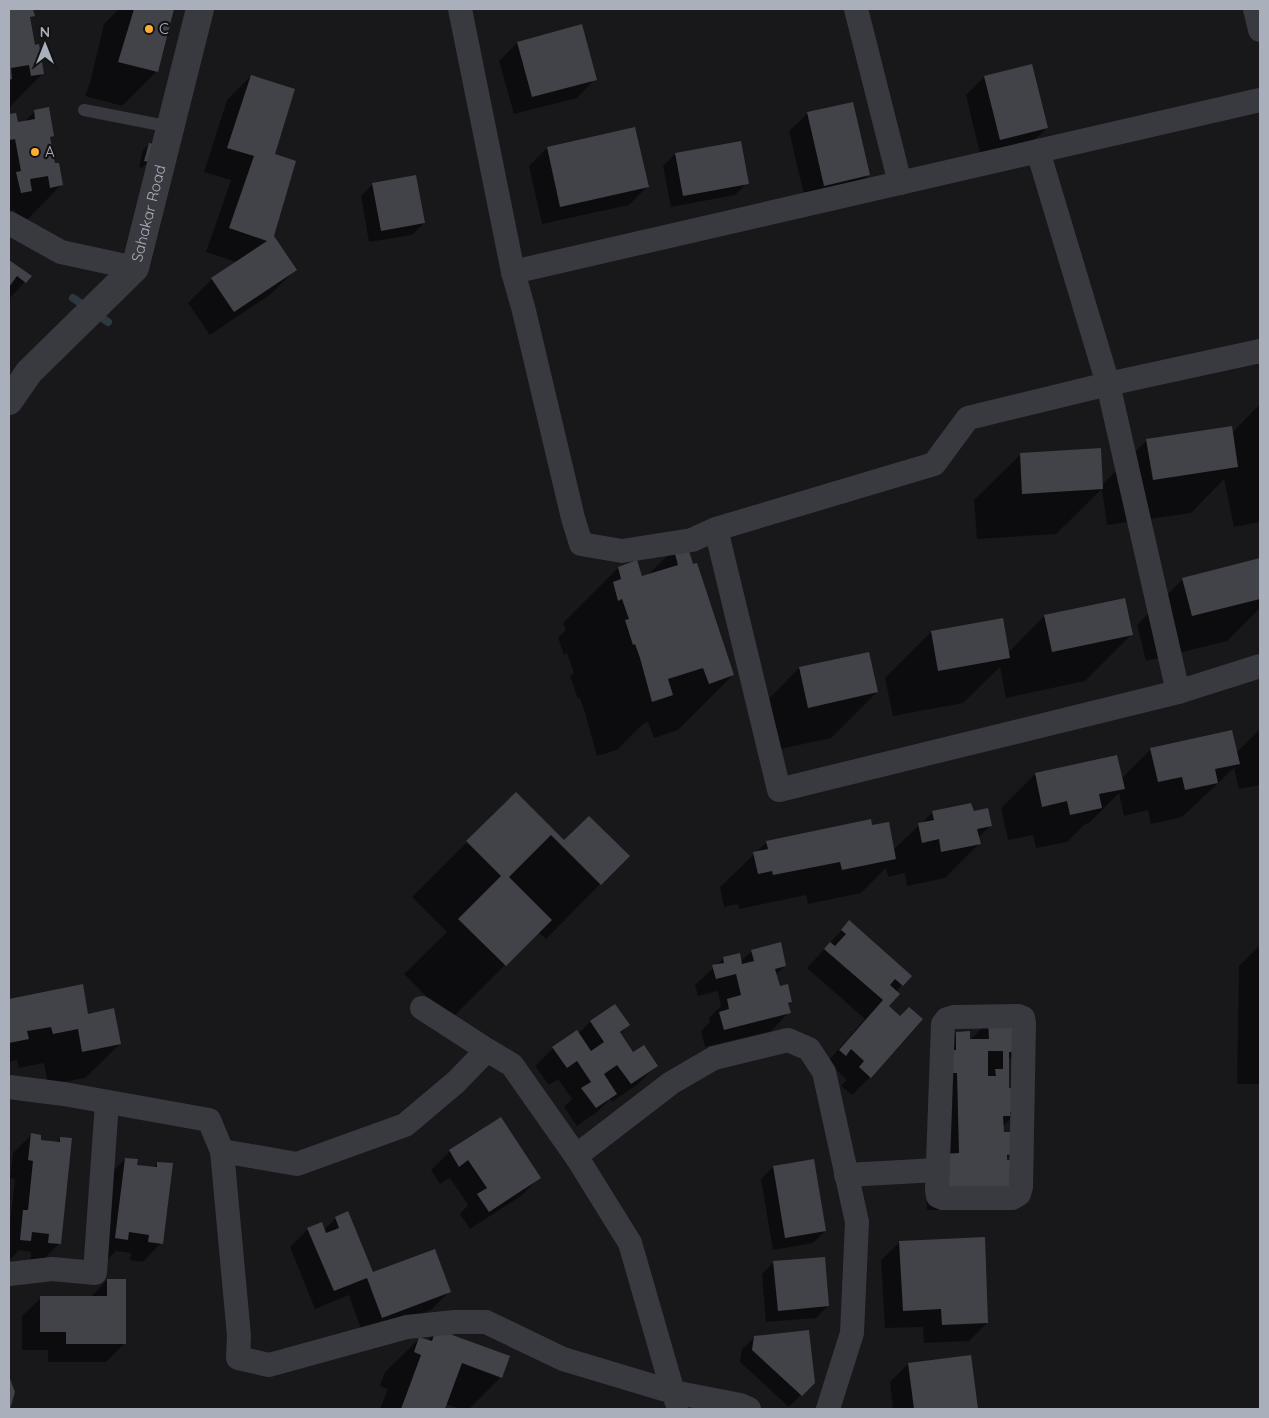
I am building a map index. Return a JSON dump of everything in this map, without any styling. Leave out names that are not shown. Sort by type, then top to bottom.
[{"type":"street","name":"Sahakar Road","points":[[9,402],[29,372],[134,268],[200,9]]},
{"type":"street","points":[[460,9],[513,272],[523,307],[572,518],[582,544],[622,551],[692,540],[716,529],[934,464],[968,418],[1108,384],[1260,351]]},
{"type":"street","points":[[856,9],[900,183]]},
{"type":"street","points":[[1255,9],[1260,30]]},
{"type":"street","points":[[513,272],[1260,100]]},
{"type":"street","points":[[1038,151],[1108,384],[1178,692]]},
{"type":"street","points":[[9,223],[61,252],[134,268]]},
{"type":"street","points":[[716,529],[779,790],[1178,692],[1260,666]]},
{"type":"street","points":[[422,1008],[512,1065],[576,1156],[630,1243],[676,1400]]},
{"type":"street","points":[[1018,1016],[1023,1018],[1021,1187],[1019,1194],[1012,1198],[942,1198],[938,1196],[937,1170],[942,1024],[947,1019],[954,1017],[1018,1016]]},
{"type":"street","points":[[576,1156],[671,1083],[714,1058],[788,1040],[809,1049],[824,1072],[857,1222],[852,1333],[828,1409]]},
{"type":"street","points":[[222,1151],[297,1164],[405,1125],[456,1082],[487,1050]]},
{"type":"street","points":[[9,1087],[208,1120],[222,1151],[239,1336],[238,1358],[269,1365],[407,1327],[455,1322],[486,1322],[563,1358],[676,1400],[740,1405],[749,1409]]},
{"type":"street","points":[[9,1274],[52,1269],[94,1273],[107,1102]]},
{"type":"street","points":[[846,1175],[937,1170]]},
{"type":"lane","points":[[84,110],[171,127]]},
{"type":"building","points":[[9,9],[33,9],[35,16],[30,17],[35,45],[39,44],[44,74],[31,76],[29,65],[11,68],[12,79],[9,80]]},
{"type":"building","name":"C","points":[[134,9],[174,9],[158,72],[118,62]]},
{"type":"building","points":[[582,24],[597,80],[532,97],[517,42]]},
{"type":"building","points":[[1032,64],[1048,128],[1000,140],[984,76]]},
{"type":"building","points":[[251,75],[295,89],[275,154],[296,161],[274,236],[297,270],[234,312],[211,278],[267,241],[229,228],[254,156],[227,148]]},
{"type":"building","points":[[853,102],[870,175],[824,186],[807,112]]},
{"type":"building","name":"A","points":[[49,107],[54,136],[50,137],[55,163],[59,163],[63,185],[50,188],[48,176],[30,179],[32,191],[21,193],[16,172],[21,171],[15,139],[10,140],[9,114],[16,113],[18,122],[35,119],[34,110]]},
{"type":"building","points":[[635,127],[649,187],[560,207],[547,147]]},
{"type":"building","points":[[741,141],[749,184],[683,196],[675,153]]},
{"type":"building","points":[[149,143],[154,144],[149,162],[144,161]]},
{"type":"building","points":[[416,175],[425,223],[381,231],[372,183]]},
{"type":"building","points":[[9,260],[32,276],[26,283],[17,276],[9,287]]},
{"type":"building","points":[[1232,426],[1238,467],[1153,480],[1146,439]]},
{"type":"building","points":[[1101,448],[1103,489],[1022,494],[1020,453]]},
{"type":"building","points":[[689,551],[693,564],[697,563],[734,675],[709,684],[703,668],[668,679],[673,695],[652,702],[640,658],[635,644],[633,645],[625,620],[629,619],[622,599],[618,601],[613,582],[621,579],[618,567],[637,560],[642,576],[678,565],[675,554]]},
{"type":"building","points":[[1260,558],[1260,599],[1192,616],[1182,578]]},
{"type":"building","points":[[1125,598],[1133,635],[1052,652],[1044,615]]},
{"type":"building","points":[[1003,618],[1010,658],[938,671],[931,631]]},
{"type":"building","points":[[869,652],[878,692],[808,708],[799,667]]},
{"type":"building","points":[[1232,730],[1240,764],[1215,769],[1218,783],[1185,790],[1182,777],[1158,782],[1150,748]]},
{"type":"building","points":[[1117,755],[1125,789],[1099,794],[1102,808],[1070,815],[1067,801],[1042,807],[1035,773]]},
{"type":"building","points":[[516,792],[564,840],[589,816],[630,856],[601,885],[551,835],[509,877],[552,920],[506,966],[458,919],[501,876],[466,841]]},
{"type":"building","points":[[971,803],[974,811],[988,808],[992,826],[977,829],[981,844],[941,852],[939,839],[922,843],[918,823],[934,820],[932,811]]},
{"type":"building","points":[[871,819],[872,825],[889,822],[896,859],[842,870],[840,862],[773,875],[772,871],[758,874],[753,852],[768,849],[766,841]]},
{"type":"building","points":[[849,920],[912,976],[903,986],[895,979],[890,985],[900,994],[889,1006],[900,1016],[909,1007],[923,1019],[871,1078],[859,1067],[864,1061],[851,1049],[846,1056],[839,1050],[883,1000],[824,949],[830,942],[835,946],[846,934],[841,930]]},
{"type":"building","points":[[781,942],[786,966],[775,969],[780,986],[788,984],[792,1002],[788,1003],[791,1013],[724,1030],[719,1012],[729,1009],[727,999],[741,995],[736,974],[716,979],[712,965],[724,963],[723,957],[740,953],[742,964],[754,961],[751,950]]},
{"type":"building","points":[[83,984],[88,1014],[114,1008],[121,1044],[82,1052],[78,1029],[53,1034],[51,1027],[27,1031],[29,1039],[9,1043],[9,999]]},
{"type":"building","points":[[615,1004],[630,1025],[620,1032],[633,1052],[644,1045],[658,1066],[631,1084],[617,1065],[604,1074],[617,1094],[596,1108],[581,1088],[591,1082],[577,1061],[567,1068],[552,1047],[577,1030],[591,1051],[604,1042],[590,1021]]},
{"type":"building","points":[[988,1020],[1017,1020],[1018,1052],[1009,1052],[1009,1088],[1018,1089],[1020,1111],[1010,1112],[1010,1116],[1003,1116],[1004,1132],[1010,1132],[1012,1154],[1007,1155],[1007,1160],[1011,1160],[1012,1191],[945,1193],[944,1154],[959,1153],[957,1073],[948,1073],[948,1050],[956,1050],[956,1032],[970,1031],[970,1039],[989,1039]],"holes":[[[988,1051],[1003,1051],[1003,1069],[995,1069],[996,1076],[988,1076]]]},
{"type":"building","points":[[501,1117],[541,1178],[489,1212],[477,1194],[487,1188],[468,1160],[459,1167],[449,1150]]},
{"type":"building","points":[[31,1133],[41,1135],[41,1140],[60,1142],[60,1137],[72,1138],[61,1244],[48,1243],[49,1234],[32,1232],[31,1241],[20,1240],[23,1210],[28,1210],[33,1161],[28,1160]]},
{"type":"building","points":[[125,1158],[138,1159],[137,1165],[157,1167],[157,1162],[173,1163],[163,1244],[148,1242],[149,1235],[129,1232],[128,1240],[115,1238]]},
{"type":"building","points":[[814,1159],[826,1231],[785,1238],[773,1166]]},
{"type":"building","points":[[348,1211],[373,1272],[435,1249],[451,1292],[382,1318],[367,1278],[334,1291],[307,1228],[322,1222],[326,1233],[339,1228],[335,1217]]},
{"type":"building","points":[[985,1237],[988,1323],[942,1325],[941,1309],[903,1311],[899,1241]]},
{"type":"building","points":[[825,1257],[829,1306],[778,1311],[773,1261]]},
{"type":"building","points":[[107,1279],[126,1279],[126,1344],[66,1344],[66,1332],[40,1332],[40,1296],[107,1296]]},
{"type":"building","points":[[436,1329],[510,1356],[502,1378],[462,1363],[445,1409],[401,1409],[421,1355],[414,1352],[419,1337],[432,1341]]},
{"type":"building","points":[[809,1330],[815,1383],[802,1396],[752,1350],[754,1336]]},
{"type":"building","points":[[971,1355],[978,1409],[914,1409],[908,1363]]},
{"type":"building","points":[[9,1376],[15,1392],[10,1409],[9,1409]]},
{"type":"waterway","points":[[73,298],[108,322]]},
{"type":"place","name":"C","points":[[149,29]]},
{"type":"place","name":"A","points":[[35,152]]}]
